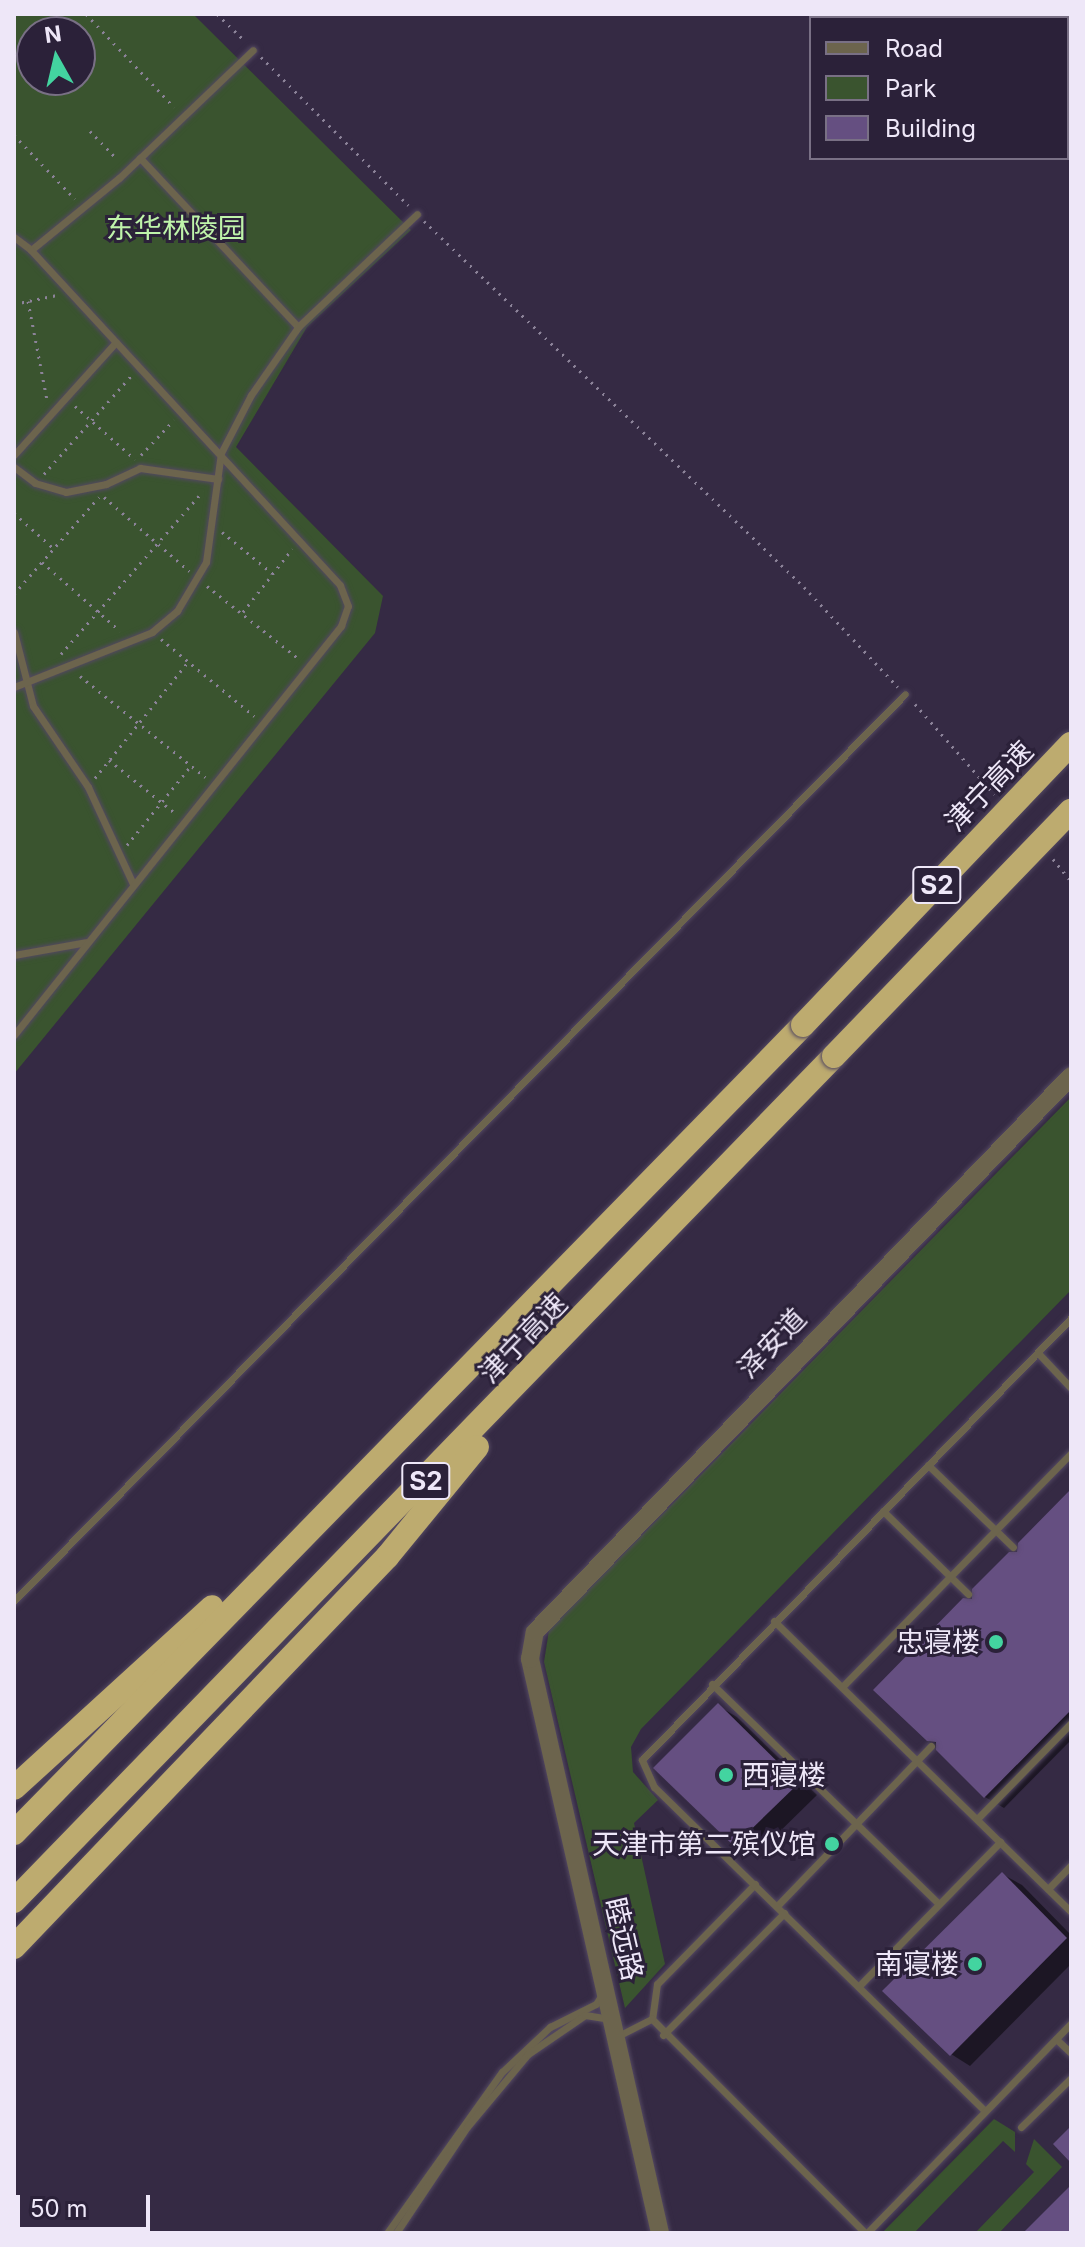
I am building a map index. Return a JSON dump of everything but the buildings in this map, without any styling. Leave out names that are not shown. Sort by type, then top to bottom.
[{"type":"highway","name":"津宁高速","points":[[14,1833],[407,1425],[803,1025],[1071,744]]},
{"type":"highway","name":"津宁高速","points":[[14,1901],[543,1361],[1071,811]]},
{"type":"highway","points":[[14,1947],[387,1557],[543,1361]]},
{"type":"highway","points":[[14,1788],[407,1425]]},
{"type":"street","name":"泽安道","points":[[530,1659],[535,1632],[550,1613],[1071,1076]]},
{"type":"street","name":"睦远路","points":[[530,1659],[617,2031],[660,2233]]},
{"type":"lane","points":[[31,250],[128,170],[253,50]]},
{"type":"lane","points":[[140,158],[298,327]]},
{"type":"lane","points":[[14,687],[65,663],[152,632],[177,611],[199,580],[213,525],[221,453],[251,395],[298,327],[417,214]]},
{"type":"lane","points":[[14,237],[31,250],[221,453],[340,585],[348,606],[341,626],[14,1035]]},
{"type":"lane","points":[[14,455],[116,342]]},
{"type":"lane","points":[[14,467],[50,490],[84,491],[145,467],[218,483]]},
{"type":"lane","points":[[14,632],[23,681],[33,706],[88,787],[133,884]]},
{"type":"lane","points":[[14,1601],[905,694]]},
{"type":"lane","points":[[14,955],[88,941]]},
{"type":"lane","points":[[985,2111],[643,1770],[646,1751],[1071,1318]]},
{"type":"lane","points":[[1038,1353],[1071,1388]]},
{"type":"lane","points":[[842,1687],[1071,1453]]},
{"type":"lane","points":[[928,1465],[1013,1547]]},
{"type":"lane","points":[[883,1511],[968,1594]]},
{"type":"lane","points":[[774,1621],[1071,1912]]},
{"type":"lane","points":[[712,1684],[938,1903]]},
{"type":"lane","points":[[977,1819],[1071,1723]]},
{"type":"lane","points":[[777,1906],[931,1746]]},
{"type":"lane","points":[[859,1986],[1000,1842]]},
{"type":"lane","points":[[1048,1889],[1071,1865]]},
{"type":"lane","points":[[755,1884],[657,1984],[652,2019],[663,2035],[866,2233],[1071,2023]]},
{"type":"lane","points":[[663,2035],[784,1913]]},
{"type":"lane","points":[[387,2233],[502,2072],[550,2027],[596,2004],[605,1983]]},
{"type":"lane","points":[[396,2233],[467,2127],[528,2054],[585,2015],[602,2014],[617,2031],[652,2019]]},
{"type":"lane","points":[[1056,2039],[1071,2053]]},
{"type":"lane","points":[[1021,2127],[1071,2078]]},
{"type":"path","points":[[86,14],[183,117]]},
{"type":"path","points":[[217,14],[417,214],[804,587],[996,796]]},
{"type":"path","points":[[90,131],[128,170]]},
{"type":"path","points":[[14,135],[83,207]]},
{"type":"path","points":[[14,304],[61,294]]},
{"type":"path","points":[[28,301],[50,415]]},
{"type":"path","points":[[35,483],[140,366]]},
{"type":"path","points":[[66,398],[145,467]]},
{"type":"path","points":[[14,594],[101,495],[182,411]]},
{"type":"path","points":[[54,668],[157,543],[207,487],[218,483]]},
{"type":"path","points":[[101,495],[199,580],[308,666]]},
{"type":"path","points":[[14,513],[54,548]]},
{"type":"path","points":[[213,525],[273,573]]},
{"type":"path","points":[[242,613],[299,540]]},
{"type":"path","points":[[42,562],[130,641]]},
{"type":"path","points":[[152,632],[262,723]]},
{"type":"path","points":[[88,787],[188,662]]},
{"type":"path","points":[[65,663],[213,784]]},
{"type":"path","points":[[109,760],[184,820]]},
{"type":"path","points":[[127,845],[191,766]]},
{"type":"path","points":[[1044,850],[1071,881]]},
{"type":"green space","name":"东华林陵园","points":[[14,14],[193,14],[411,230],[307,327],[236,447],[383,596],[375,633],[14,1074]]},
{"type":"green space","points":[[1071,1097],[1071,1290],[641,1729],[631,1747],[633,1772],[658,1800],[634,1823],[665,1964],[625,2008],[544,1662],[549,1630]]},
{"type":"green space","points":[[994,2119],[1015,2132],[1015,2152],[1003,2141],[914,2233],[882,2233]]},
{"type":"green space","points":[[1034,2139],[1062,2167],[999,2233],[975,2233],[1034,2172],[1026,2164]]},
{"type":"place","name":"忠寝楼","points":[[996,1642]]},
{"type":"place","name":"西寝楼","points":[[726,1775]]},
{"type":"place","name":"天津市第二殡仪馆","points":[[832,1844]]},
{"type":"place","name":"南寝楼","points":[[975,1964]]}]
